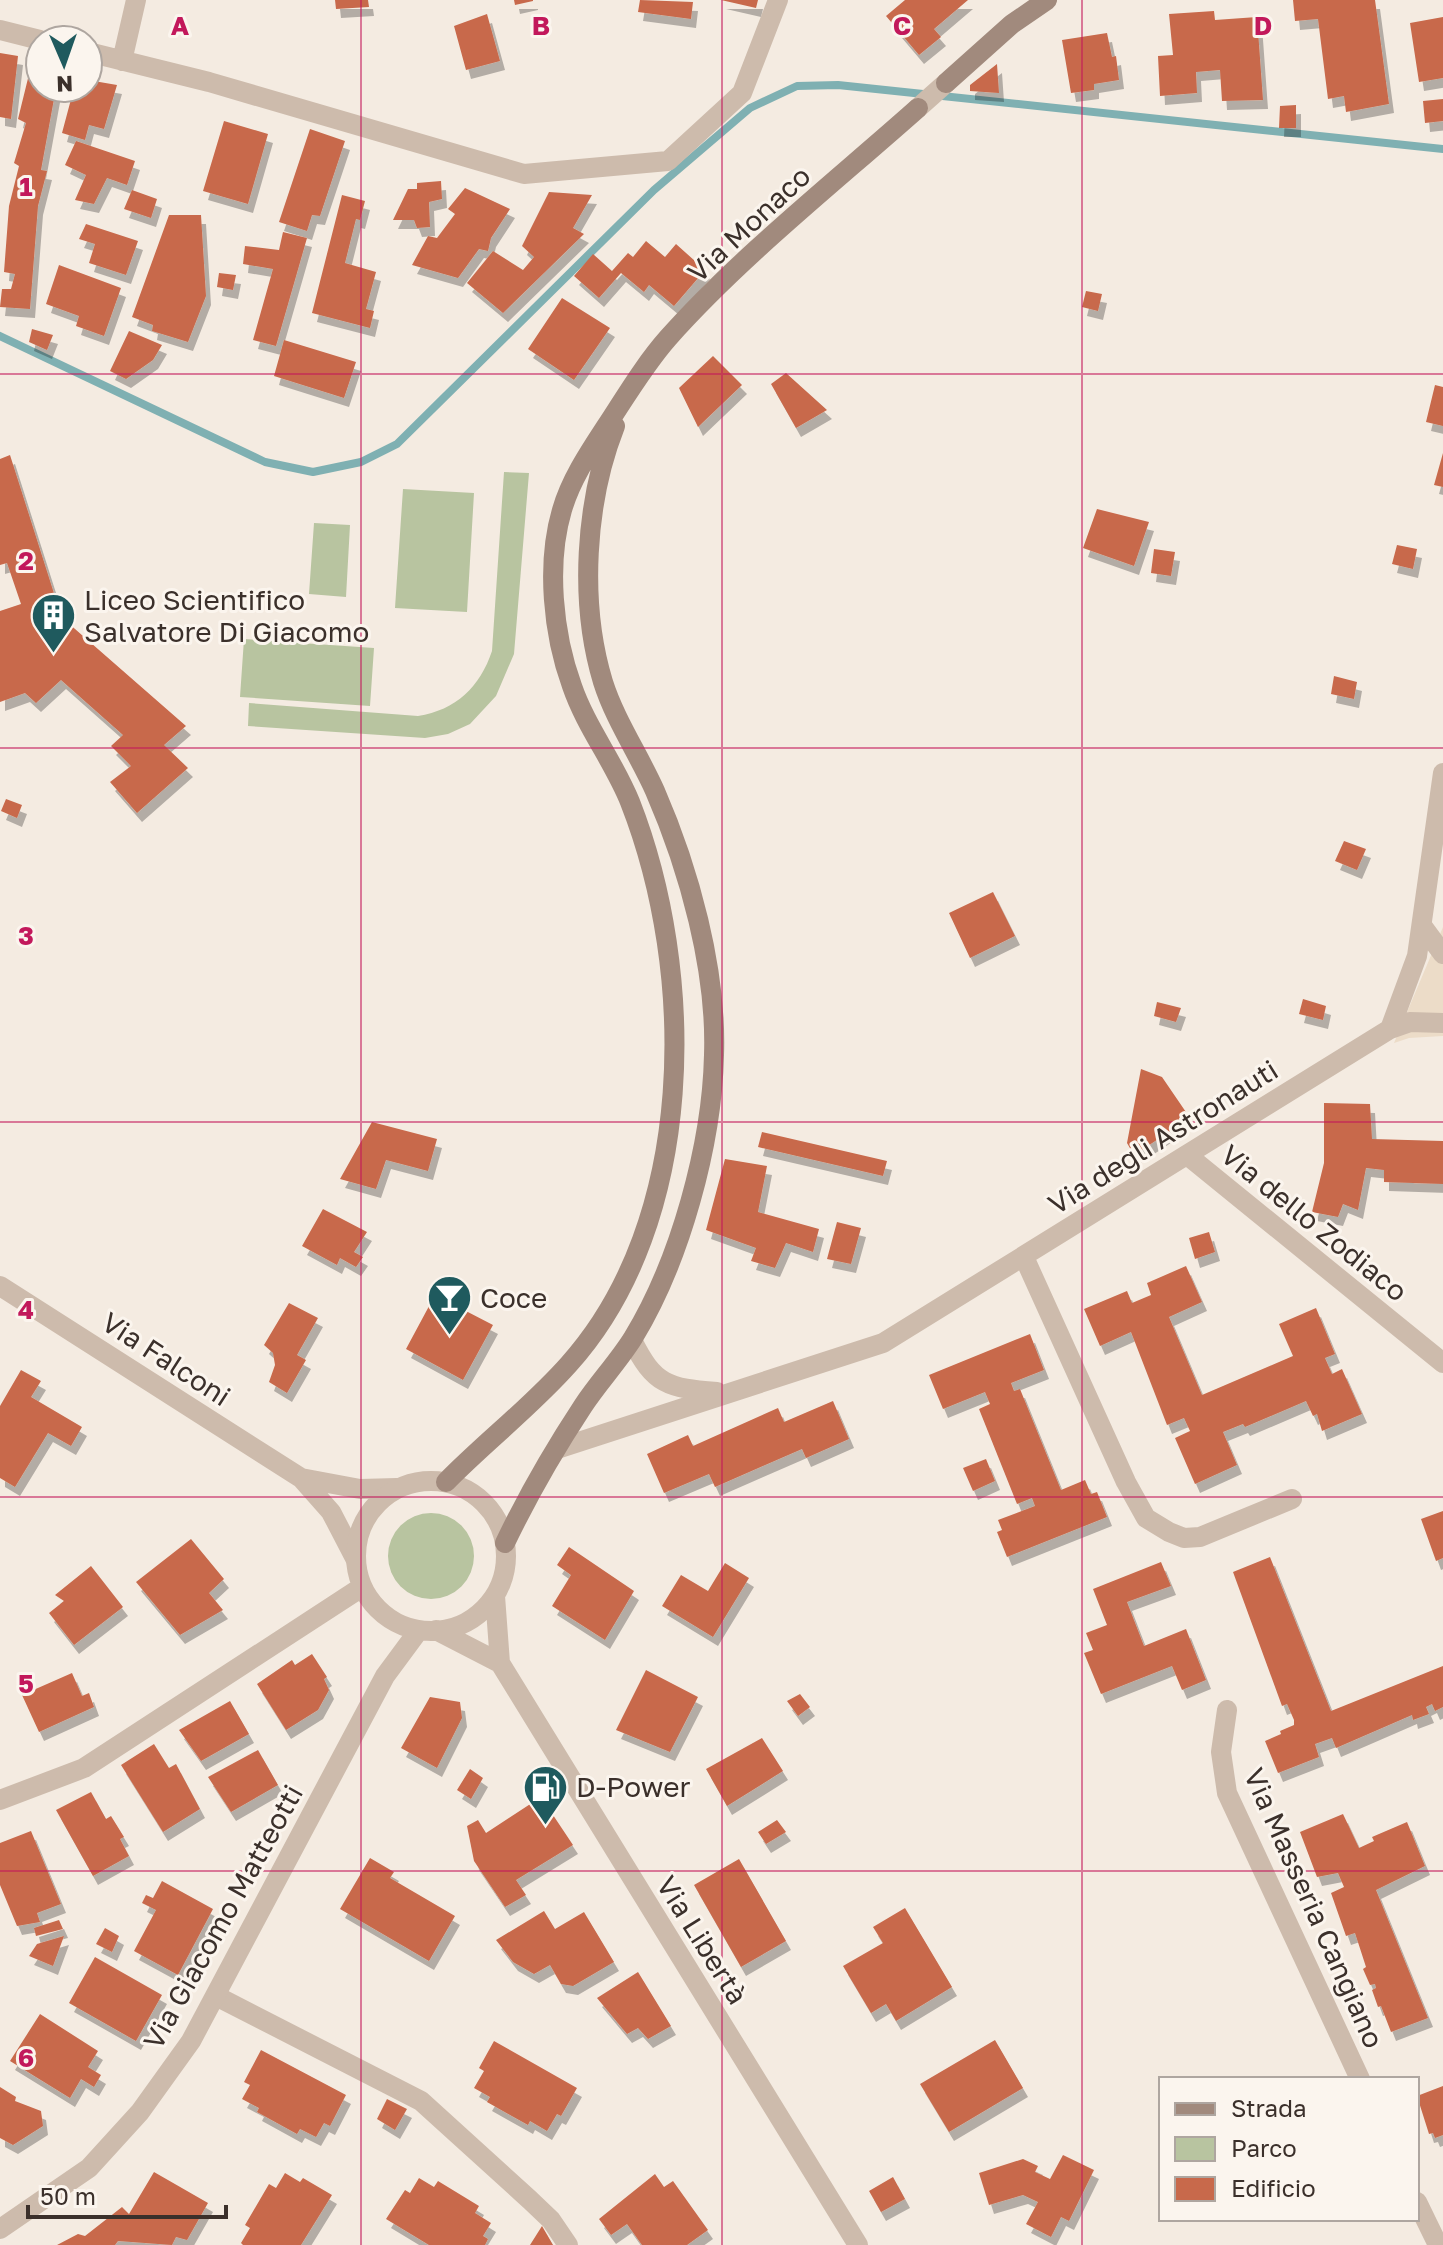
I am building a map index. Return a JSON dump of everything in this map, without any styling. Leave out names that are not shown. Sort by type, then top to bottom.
[{"type":"main road","points":[[946,83],[1012,24],[1047,0]]},
{"type":"main road","name":"Via Monaco","points":[[629,391],[667,339],[751,258],[918,108]]},
{"type":"main road","points":[[505,1543],[531,1489],[632,1340],[669,1260],[705,1141],[715,1054],[707,969],[694,902],[656,794],[603,683],[592,621],[594,500],[608,444],[629,391]]},
{"type":"main road","points":[[446,1482],[570,1363],[612,1302],[644,1235],[669,1133],[676,1056],[657,889],[630,802],[572,687],[557,624],[554,563],[562,510],[581,465],[629,391]]},
{"type":"street","points":[[122,61],[136,0]]},
{"type":"street","points":[[104,56],[524,174],[668,161],[742,93],[778,0]]},
{"type":"street","points":[[0,30],[24,36]]},
{"type":"street","points":[[918,108],[946,83]]},
{"type":"street","points":[[1390,1029],[1406,993],[1423,927],[1443,773]]},
{"type":"street","points":[[1423,927],[1443,954]]},
{"type":"street","points":[[1390,1029],[1410,1022],[1443,1023]]},
{"type":"street","name":"Via degli Astronauti","points":[[557,1449],[883,1343],[1390,1029]]},
{"type":"street","name":"Via dello Zodiaco","points":[[1187,1155],[1443,1363]]},
{"type":"street","points":[[1024,1257],[1126,1482],[1146,1518],[1184,1538],[1200,1537],[1292,1499]]},
{"type":"street","name":"Via Falconi","points":[[0,1286],[301,1478],[331,1512],[355,1558]]},
{"type":"street","name":"Via degli Astronauti","points":[[632,1340],[646,1368],[661,1381],[691,1390],[725,1393]]},
{"type":"street","name":"Via Falconi","points":[[301,1478],[360,1489],[397,1488]]},
{"type":"street","points":[[428,1630],[457,1626],[482,1611],[495,1596],[506,1562],[500,1526],[487,1505],[467,1490],[446,1482],[422,1481],[397,1488],[382,1498],[366,1518],[357,1539],[355,1558],[362,1587],[378,1609],[395,1622],[428,1630],[500,1663]]},
{"type":"street","points":[[0,1800],[84,1768],[362,1587]]},
{"type":"street","name":"Via Libertà","points":[[495,1596],[500,1663],[858,2245]]},
{"type":"street","name":"Via Giacomo Matteotti","points":[[0,2229],[89,2168],[140,2112],[191,2041],[385,1676],[428,1630]]},
{"type":"street","name":"Via Masseria Cangiano","points":[[1227,1710],[1221,1752],[1227,1793],[1359,2077]]},
{"type":"street","points":[[216,1996],[421,2101],[540,2210],[568,2245]]},
{"type":"street","points":[[1419,2206],[1438,2245]]},
{"type":"green space","points":[[504,472],[529,473],[514,654],[496,696],[470,724],[448,734],[425,738],[248,726],[249,703],[418,716],[444,708],[465,695],[481,676],[492,651]]},
{"type":"green space","points":[[403,489],[474,493],[467,612],[395,608]]},
{"type":"green space","points":[[314,523],[350,525],[346,597],[309,594]]},
{"type":"green space","points":[[244,639],[374,648],[370,706],[240,697]]},
{"type":"green space","points":[[431,1513],[455,1520],[467,1532],[474,1556],[467,1580],[455,1592],[431,1599],[407,1592],[395,1580],[388,1556],[395,1532],[407,1520]]},
{"type":"shaded area","points":[[1443,927],[1443,1036],[1409,1038],[1394,1043]]},
{"type":"building","points":[[335,0],[368,0],[369,7],[336,9]]},
{"type":"building","points":[[514,0],[533,0],[533,1],[515,5]]},
{"type":"building","points":[[640,0],[693,2],[691,19],[638,12]]},
{"type":"building","points":[[721,0],[758,0],[756,8]]},
{"type":"building","points":[[905,0],[968,0],[934,29],[941,37],[919,55],[886,16]]},
{"type":"building","points":[[1293,0],[1375,0],[1389,104],[1346,112],[1344,96],[1328,99],[1318,19],[1295,21]]},
{"type":"building","points":[[1214,11],[1215,20],[1257,17],[1263,100],[1222,101],[1220,70],[1196,72],[1197,93],[1160,96],[1158,56],[1173,55],[1169,14]]},
{"type":"building","points":[[487,14],[500,61],[466,70],[454,26]]},
{"type":"building","points":[[1443,17],[1443,78],[1419,82],[1410,23]]},
{"type":"building","points":[[1107,33],[1112,57],[1116,56],[1119,80],[1094,84],[1094,90],[1071,93],[1062,40]]},
{"type":"building","points":[[0,53],[18,56],[11,119],[0,117]]},
{"type":"building","points":[[997,64],[999,93],[970,91],[970,85]]},
{"type":"building","points":[[104,83],[117,85],[104,129],[89,125],[85,140],[62,133],[70,104],[104,104]]},
{"type":"building","points":[[24,95],[24,104],[53,104],[41,170],[47,171],[38,206],[30,309],[0,307],[2,289],[11,289],[15,274],[4,272],[9,206],[19,166],[14,163],[26,123],[18,119]]},
{"type":"building","points":[[1443,99],[1443,121],[1425,123],[1423,101]]},
{"type":"building","points":[[1296,105],[1296,128],[1279,128],[1280,106]]},
{"type":"building","points":[[224,121],[268,134],[248,204],[203,191]]},
{"type":"building","points":[[310,129],[345,141],[320,216],[312,215],[307,231],[279,222]]},
{"type":"building","points":[[76,141],[135,161],[127,185],[107,178],[94,204],[75,200],[86,175],[65,165]]},
{"type":"building","points":[[441,181],[442,199],[429,202],[430,227],[417,228],[414,220],[393,220],[408,189],[417,189],[417,183]]},
{"type":"building","points":[[465,188],[510,209],[491,238],[488,251],[479,249],[458,278],[412,265],[428,236],[437,238],[455,214],[448,209]]},
{"type":"building","points":[[132,190],[157,199],[151,218],[124,209]]},
{"type":"building","points":[[549,192],[592,195],[573,228],[584,234],[503,313],[467,283],[493,251],[523,270],[534,257],[522,246]]},
{"type":"building","points":[[342,195],[365,201],[360,220],[356,219],[345,263],[376,272],[366,309],[374,311],[370,328],[312,313]]},
{"type":"building","points":[[169,215],[201,215],[206,296],[188,342],[152,331],[153,325],[132,317]]},
{"type":"building","points":[[86,224],[138,241],[126,275],[89,263],[95,244],[79,239]]},
{"type":"building","points":[[283,232],[307,238],[276,346],[253,340],[273,269],[243,264],[245,246],[279,250]]},
{"type":"building","points":[[646,241],[665,257],[676,244],[705,270],[674,306],[649,285],[644,292],[621,273],[599,298],[574,276],[593,254],[612,271],[628,253],[633,257]]},
{"type":"building","points":[[59,265],[121,288],[104,336],[76,326],[79,316],[46,304]]},
{"type":"building","points":[[219,273],[236,275],[233,290],[217,287]]},
{"type":"building","points":[[1086,291],[1102,294],[1098,311],[1082,307]]},
{"type":"building","points":[[562,298],[610,328],[574,380],[528,349]]},
{"type":"building","points":[[32,329],[53,335],[47,350],[29,342]]},
{"type":"building","points":[[129,331],[162,345],[153,360],[126,379],[110,371]]},
{"type":"building","points":[[284,340],[356,362],[344,398],[274,376]]},
{"type":"building","points":[[713,356],[742,385],[698,427],[679,388]]},
{"type":"building","points":[[786,373],[827,410],[796,428],[771,384]]},
{"type":"building","points":[[1435,385],[1443,387],[1443,426],[1426,422]]},
{"type":"building","points":[[1443,453],[1443,487],[1434,485]]},
{"type":"building","name":"Liceo Scientifico Salvatore Di Giacomo","points":[[10,455],[58,606],[45,611],[57,631],[67,622],[186,726],[164,745],[188,768],[137,813],[110,782],[131,766],[111,746],[123,735],[61,680],[36,703],[25,693],[0,702],[0,611],[21,604],[7,563],[0,565],[0,459]]},
{"type":"building","points":[[1097,509],[1149,522],[1134,566],[1083,548]]},
{"type":"building","points":[[1397,545],[1417,549],[1413,569],[1392,564]]},
{"type":"building","points":[[1154,549],[1175,552],[1171,576],[1151,573]]},
{"type":"building","points":[[1334,676],[1357,682],[1354,699],[1331,694]]},
{"type":"building","points":[[6,799],[22,805],[17,818],[1,811]]},
{"type":"building","points":[[1344,841],[1366,849],[1357,870],[1335,861]]},
{"type":"building","points":[[993,892],[1015,936],[970,958],[949,913]]},
{"type":"building","points":[[1303,999],[1326,1006],[1323,1020],[1299,1014]]},
{"type":"building","points":[[1157,1002],[1181,1008],[1176,1022],[1154,1016]]},
{"type":"building","points":[[1141,1069],[1162,1077],[1190,1118],[1134,1155],[1127,1143]]},
{"type":"building","points":[[1324,1103],[1370,1104],[1372,1139],[1443,1141],[1443,1184],[1384,1182],[1384,1170],[1366,1168],[1358,1210],[1343,1204],[1338,1217],[1312,1212],[1324,1163]]},
{"type":"building","points":[[372,1122],[437,1139],[428,1171],[386,1160],[376,1189],[340,1179]]},
{"type":"building","points":[[762,1132],[887,1161],[883,1176],[758,1147]]},
{"type":"building","points":[[725,1159],[767,1166],[758,1212],[819,1229],[813,1252],[786,1243],[775,1268],[751,1261],[756,1248],[706,1230]]},
{"type":"building","points":[[323,1209],[367,1232],[354,1252],[363,1257],[356,1267],[340,1258],[337,1265],[302,1246]]},
{"type":"building","points":[[837,1222],[861,1228],[851,1264],[827,1259]]},
{"type":"building","points":[[1209,1232],[1215,1252],[1195,1259],[1189,1238]]},
{"type":"building","points":[[1186,1266],[1202,1302],[1169,1317],[1202,1395],[1293,1356],[1279,1324],[1316,1308],[1335,1354],[1325,1358],[1332,1374],[1342,1369],[1362,1414],[1322,1431],[1317,1414],[1313,1416],[1306,1401],[1245,1427],[1243,1424],[1223,1432],[1237,1465],[1195,1484],[1175,1438],[1190,1431],[1184,1418],[1167,1425],[1131,1332],[1100,1346],[1084,1309],[1127,1291],[1132,1303],[1151,1295],[1147,1283]]},
{"type":"building","name":"Coce","points":[[435,1295],[493,1325],[463,1380],[406,1349]]},
{"type":"building","points":[[289,1303],[318,1318],[297,1355],[306,1360],[287,1393],[269,1382],[275,1365],[273,1353],[264,1345]]},
{"type":"building","points":[[1030,1334],[1044,1370],[1011,1383],[1014,1391],[1020,1389],[1061,1490],[1085,1480],[1091,1494],[1097,1492],[1107,1517],[1007,1557],[997,1532],[1002,1530],[998,1520],[1035,1506],[1032,1498],[1017,1504],[979,1409],[990,1404],[985,1392],[943,1409],[929,1375]]},
{"type":"building","points":[[21,1370],[41,1381],[31,1397],[82,1427],[71,1446],[48,1433],[15,1487],[0,1478],[0,1406]]},
{"type":"building","points":[[833,1401],[849,1439],[806,1458],[802,1449],[715,1487],[709,1474],[664,1493],[647,1454],[688,1435],[693,1446],[778,1408],[784,1422]]},
{"type":"building","points":[[986,1459],[995,1481],[973,1491],[963,1468]]},
{"type":"building","points":[[1443,1511],[1443,1558],[1436,1561],[1421,1519]]},
{"type":"building","points":[[191,1539],[224,1579],[209,1593],[223,1610],[180,1635],[136,1582]]},
{"type":"building","points":[[569,1547],[634,1591],[605,1640],[552,1606],[571,1575],[557,1565]]},
{"type":"building","points":[[1270,1557],[1331,1711],[1443,1666],[1443,1707],[1435,1711],[1432,1704],[1426,1707],[1429,1714],[1413,1720],[1412,1715],[1336,1748],[1332,1738],[1315,1744],[1319,1757],[1278,1773],[1265,1741],[1294,1725],[1294,1720],[1287,1704],[1282,1706],[1233,1572]]},
{"type":"building","points":[[1161,1562],[1171,1586],[1127,1602],[1144,1646],[1186,1629],[1206,1680],[1182,1690],[1172,1666],[1101,1694],[1084,1653],[1093,1650],[1086,1633],[1107,1625],[1093,1589]]},
{"type":"building","points":[[725,1563],[749,1578],[713,1637],[662,1606],[681,1575],[708,1591]]},
{"type":"building","points":[[91,1566],[123,1607],[74,1645],[49,1613],[64,1601],[55,1595]]},
{"type":"building","points":[[312,1654],[327,1677],[324,1679],[329,1690],[318,1710],[286,1730],[257,1684],[292,1660],[295,1665]]},
{"type":"building","points":[[646,1670],[698,1697],[670,1752],[616,1730]]},
{"type":"building","points":[[72,1673],[82,1696],[89,1693],[94,1707],[39,1732],[22,1695]]},
{"type":"building","points":[[800,1694],[810,1707],[798,1716],[787,1701]]},
{"type":"building","points":[[430,1697],[460,1702],[462,1718],[437,1768],[401,1748]]},
{"type":"building","points":[[230,1701],[249,1734],[201,1761],[179,1730]]},
{"type":"building","points":[[762,1738],[783,1771],[727,1806],[706,1769]]},
{"type":"building","points":[[154,1744],[169,1768],[176,1764],[200,1809],[163,1832],[121,1765]]},
{"type":"building","points":[[258,1750],[278,1785],[231,1812],[208,1777]]},
{"type":"building","points":[[470,1769],[483,1778],[471,1799],[457,1790]]},
{"type":"building","points":[[91,1792],[106,1819],[111,1816],[124,1837],[120,1839],[129,1856],[93,1876],[56,1810]]},
{"type":"building","points":[[541,1797],[573,1845],[516,1880],[526,1895],[505,1907],[474,1861],[467,1826],[478,1820],[486,1833]]},
{"type":"building","points":[[1343,1814],[1359,1848],[1374,1841],[1372,1837],[1407,1822],[1425,1866],[1376,1890],[1428,2018],[1391,2032],[1372,1990],[1376,1988],[1375,1984],[1370,1985],[1363,1969],[1366,1967],[1355,1933],[1346,1936],[1331,1893],[1344,1887],[1338,1873],[1317,1877],[1300,1832]]},
{"type":"building","points":[[777,1820],[786,1832],[766,1844],[758,1832]]},
{"type":"building","points":[[31,1831],[61,1904],[37,1913],[40,1922],[17,1926],[0,1885],[0,1843]]},
{"type":"building","points":[[370,1858],[394,1872],[390,1878],[455,1916],[429,1961],[340,1909]]},
{"type":"building","points":[[739,1859],[786,1941],[741,1967],[694,1885]]},
{"type":"building","points":[[162,1881],[213,1909],[178,1975],[134,1951],[156,1910],[142,1903],[146,1895],[153,1898]]},
{"type":"building","points":[[905,1908],[952,1987],[896,2021],[886,2004],[871,2013],[843,1966],[883,1943],[873,1927]]},
{"type":"building","points":[[544,1911],[555,1929],[584,1912],[614,1962],[573,1986],[561,1984],[550,1965],[534,1974],[513,1962],[496,1940]]},
{"type":"building","points":[[59,1920],[63,1929],[36,1936],[34,1928]]},
{"type":"building","points":[[105,1928],[119,1936],[112,1952],[96,1944]]},
{"type":"building","points":[[64,1936],[53,1966],[29,1956],[37,1944]]},
{"type":"building","points":[[95,1957],[162,1995],[136,2041],[69,2003]]},
{"type":"building","points":[[638,1972],[671,2026],[648,2039],[638,2028],[627,2034],[597,1998]]},
{"type":"building","points":[[40,2014],[98,2051],[88,2067],[101,2075],[94,2087],[81,2079],[70,2098],[10,2061]]},
{"type":"building","points":[[995,2040],[1023,2088],[949,2132],[920,2084]]},
{"type":"building","points":[[494,2041],[577,2088],[561,2116],[557,2114],[547,2131],[530,2121],[528,2125],[487,2102],[490,2097],[474,2088],[484,2071],[479,2068]]},
{"type":"building","points":[[261,2050],[346,2095],[330,2126],[324,2123],[316,2137],[300,2129],[297,2134],[257,2112],[259,2108],[242,2099],[250,2085],[244,2082]]},
{"type":"building","points":[[1443,2086],[1443,2135],[1435,2138],[1433,2133],[1429,2134],[1419,2095]]},
{"type":"building","points":[[0,2087],[16,2097],[15,2101],[41,2111],[43,2126],[13,2145],[0,2138]]},
{"type":"building","points":[[387,2099],[407,2109],[395,2130],[377,2119]]},
{"type":"building","points":[[1063,2155],[1094,2170],[1069,2221],[1061,2217],[1051,2237],[1026,2224],[1038,2202],[1023,2195],[989,2205],[979,2173],[1023,2159],[1038,2166],[1035,2172],[1050,2179]]},
{"type":"building","points":[[154,2172],[208,2203],[187,2240],[176,2237],[172,2245],[118,2241],[115,2245],[57,2245],[78,2234],[85,2236],[122,2207],[129,2214]]},
{"type":"building","points":[[285,2173],[300,2182],[303,2178],[332,2195],[301,2245],[243,2245],[241,2243],[250,2228],[245,2225],[269,2184],[276,2188]]},
{"type":"building","points":[[655,2174],[664,2187],[673,2181],[708,2230],[687,2245],[642,2245],[627,2224],[611,2235],[599,2219]]},
{"type":"building","points":[[893,2177],[905,2199],[881,2212],[869,2191]]},
{"type":"building","points":[[419,2178],[434,2187],[438,2181],[479,2206],[475,2213],[491,2223],[483,2236],[488,2239],[485,2245],[429,2245],[386,2219],[405,2190],[410,2193]]},
{"type":"building","points":[[542,2226],[553,2245],[530,2245]]},
{"type":"waterway","points":[[0,336],[265,462],[313,472],[361,462],[397,444],[654,190],[750,108],[797,86],[838,85],[1443,149]]},
{"type":"place","name":"Liceo Scientifico Salvatore Di Giacomo","points":[[53,655]]},
{"type":"place","name":"Coce","points":[[449,1337]]},
{"type":"place","name":"D-Power","points":[[545,1826]]}]
